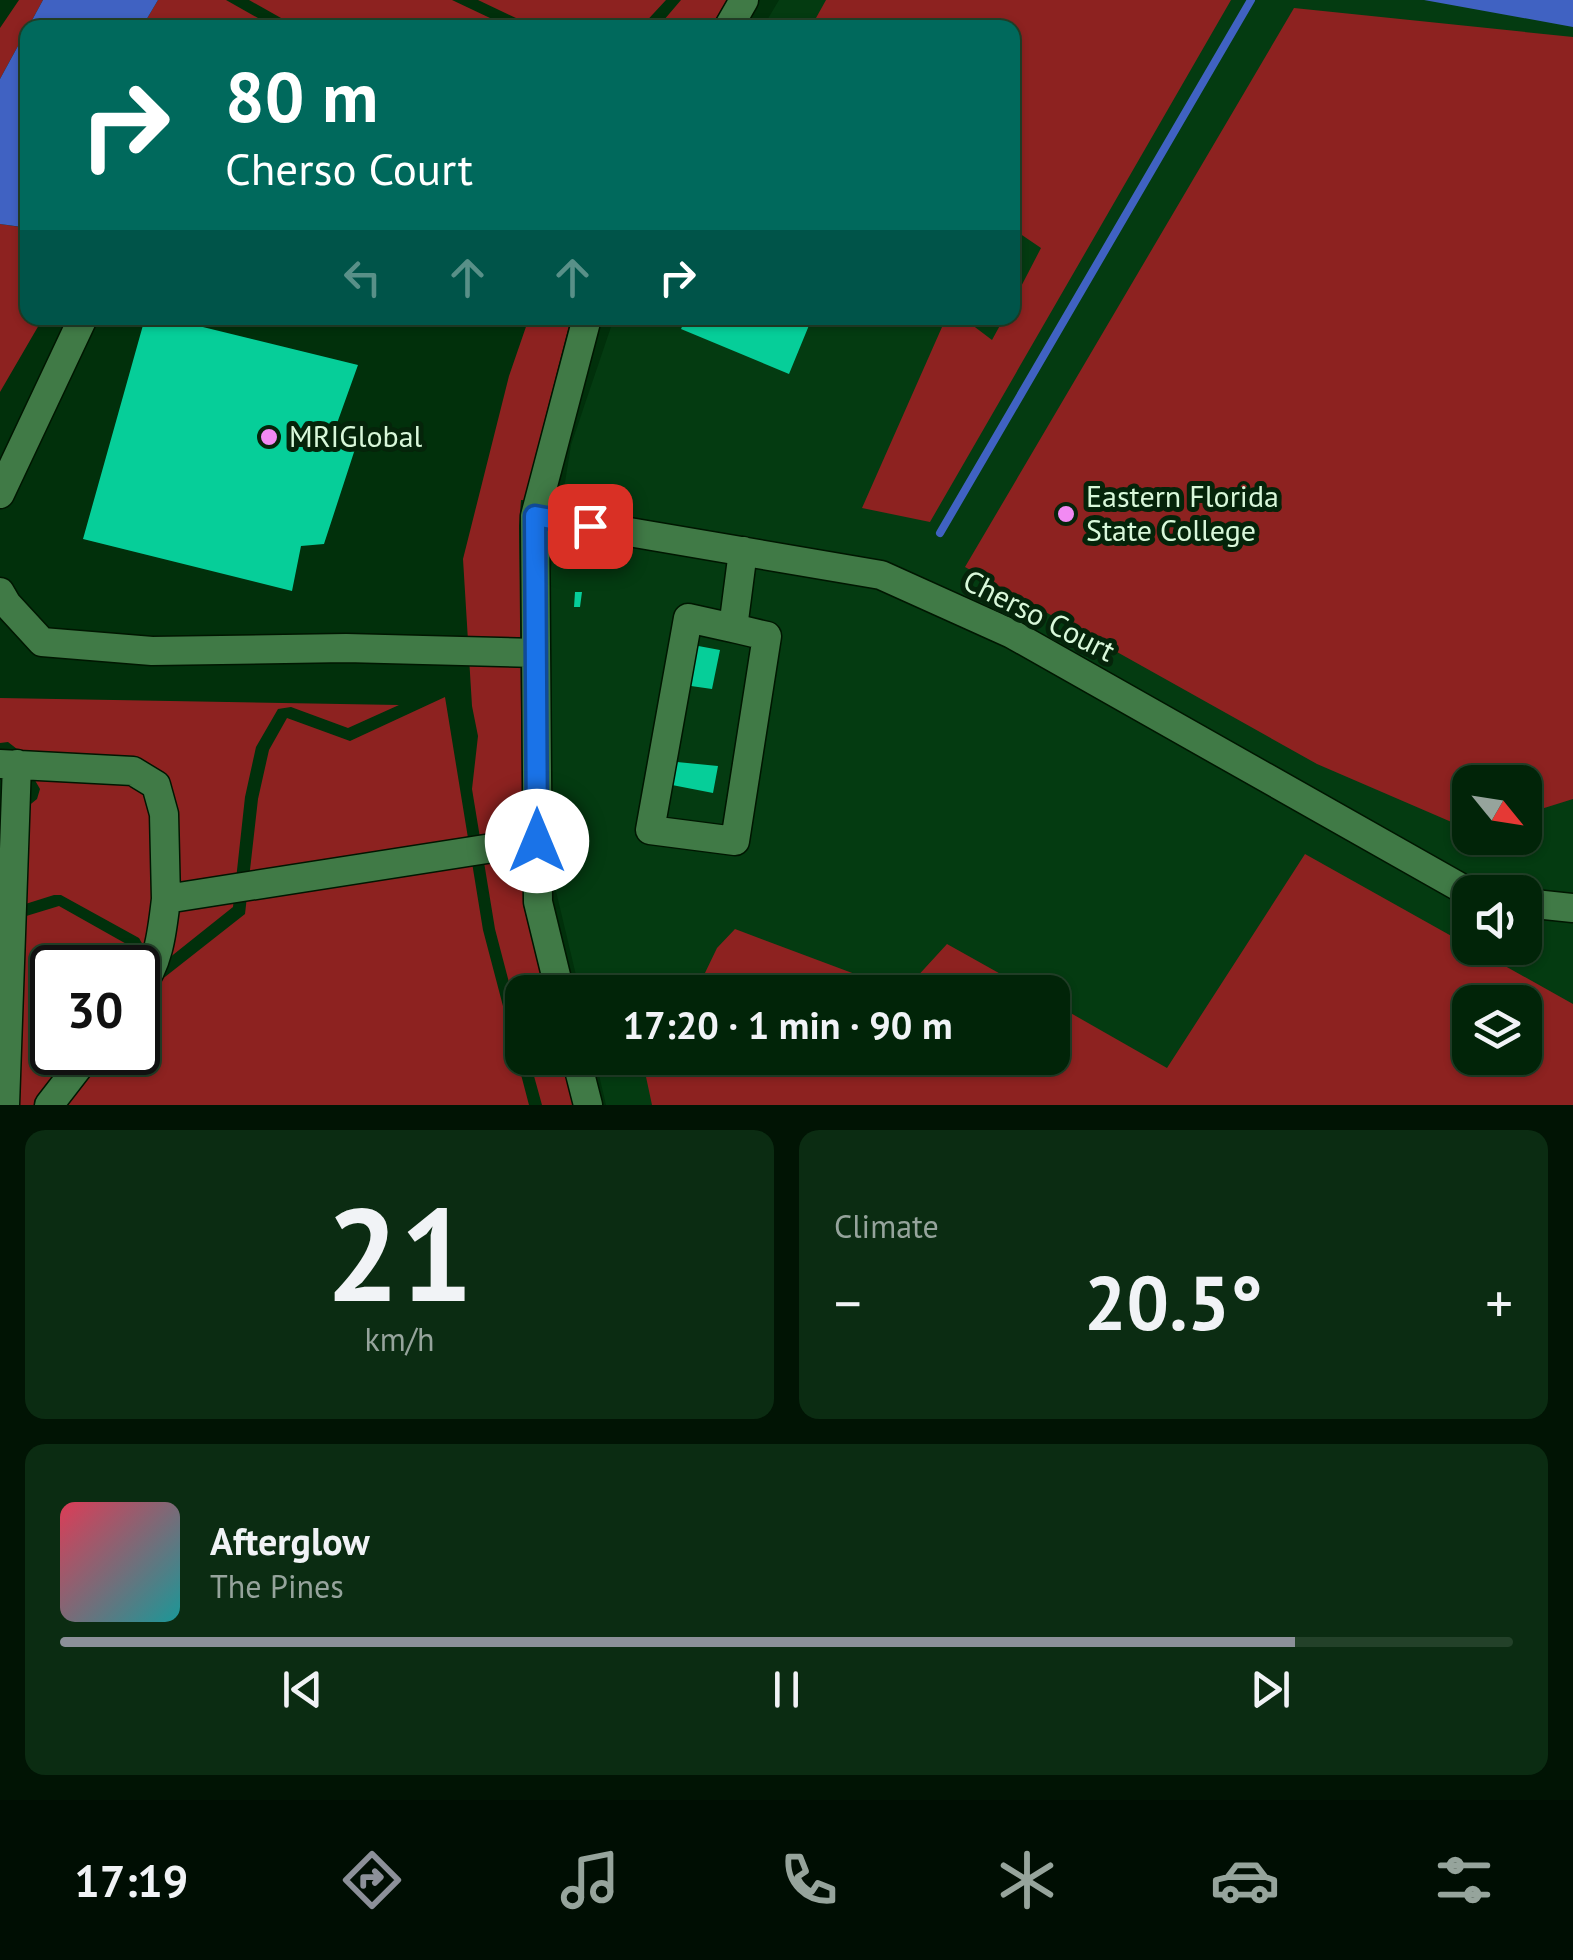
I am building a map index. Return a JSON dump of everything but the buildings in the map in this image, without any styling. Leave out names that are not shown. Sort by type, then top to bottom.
[{"type":"street","points":[[0,494],[80,325]]},
{"type":"street","points":[[556,975],[538,902],[535,516],[585,325]]},
{"type":"street","name":"Cherso Court","points":[[535,516],[881,575],[1012,634],[1452,883]]},
{"type":"street","points":[[732,628],[742,551]]},
{"type":"street","points":[[0,592],[6,604],[42,642],[152,651],[346,648],[536,654]]},
{"type":"street","points":[[688,618],[732,628],[767,636],[735,840],[650,830],[688,618]]},
{"type":"street","points":[[4,1105],[8,764],[133,771],[156,785],[164,814],[166,899],[160,945]]},
{"type":"street","points":[[166,899],[537,841]]},
{"type":"street","points":[[1542,905],[1573,908]]},
{"type":"street","points":[[49,1105],[72,1075]]},
{"type":"street","points":[[580,1075],[588,1105]]},
{"type":"shaded area","points":[[19,0],[43,0],[32,20],[20,20],[20,42],[0,79],[0,28]]},
{"type":"shaded area","points":[[158,0],[226,0],[262,20],[146,20]]},
{"type":"shaded area","points":[[249,0],[452,0],[494,20],[285,20]]},
{"type":"shaded area","points":[[478,0],[666,0],[647,20],[520,20]]},
{"type":"shaded area","points":[[681,0],[727,0],[715,20],[664,20]]},
{"type":"shaded area","name":"Eastern Florida State College","points":[[779,0],[1573,0],[1573,1105],[606,1105],[599,1075],[1070,1075],[1070,975],[576,975],[550,866],[549,582],[571,445],[612,325],[1020,325],[1020,20],[767,20]]},
{"type":"shaded area","points":[[826,0],[1231,0],[930,522],[862,508],[943,325],[972,325],[992,340],[1000,325],[1020,325],[1020,288],[1041,248],[1020,234],[1020,20],[815,20]]},
{"type":"shaded area","points":[[1294,8],[1573,37],[1573,799],[1542,809],[1542,765],[1452,765],[1452,822],[1317,764],[965,567]]},
{"type":"shaded area","points":[[0,224],[20,227],[20,325],[39,325],[0,392]]},
{"type":"shaded area","points":[[527,325],[569,325],[521,500],[519,526],[523,904],[541,975],[507,975],[495,929],[472,789],[478,736],[472,706],[463,559],[509,376]]},
{"type":"shaded area","points":[[445,697],[483,930],[505,1014],[505,1075],[521,1075],[529,1105],[0,1105],[0,924],[59,906],[128,945],[30,945],[30,1075],[160,1075],[160,981],[245,914],[258,799],[269,750],[287,718],[350,741]]},
{"type":"shaded area","points":[[0,698],[399,705],[348,728],[291,707],[278,709],[256,747],[245,797],[233,907],[160,965],[160,945],[143,945],[139,938],[61,895],[0,912],[0,829],[37,799],[40,789],[17,749],[8,742],[0,743]]},
{"type":"shaded area","points":[[1305,854],[1452,936],[1452,965],[1503,965],[1539,985],[1452,985],[1452,1075],[1542,1075],[1542,987],[1573,1004],[1573,1105],[652,1105],[646,1075],[1070,1075],[1070,1013],[1167,1068]]},
{"type":"shaded area","points":[[735,929],[858,975],[704,975],[717,948]]},
{"type":"shaded area","points":[[947,944],[1003,975],[919,975]]},
{"type":"shaded area","points":[[534,1075],[565,1075],[573,1105],[542,1105]]},
{"type":"water","points":[[43,0],[158,0],[146,20],[32,20]]},
{"type":"water","points":[[1424,0],[1573,0],[1573,27]]},
{"type":"water","points":[[20,42],[20,227],[0,224],[0,79]]},
{"type":"waterway","points":[[940,533],[1251,0]]},
{"type":"place","name":"MRIGlobal","points":[[269,437]]},
{"type":"place","name":"Eastern Florida State College","points":[[1066,514]]},
{"type":"route","points":[[537,841],[535,516],[590,526]]}]
